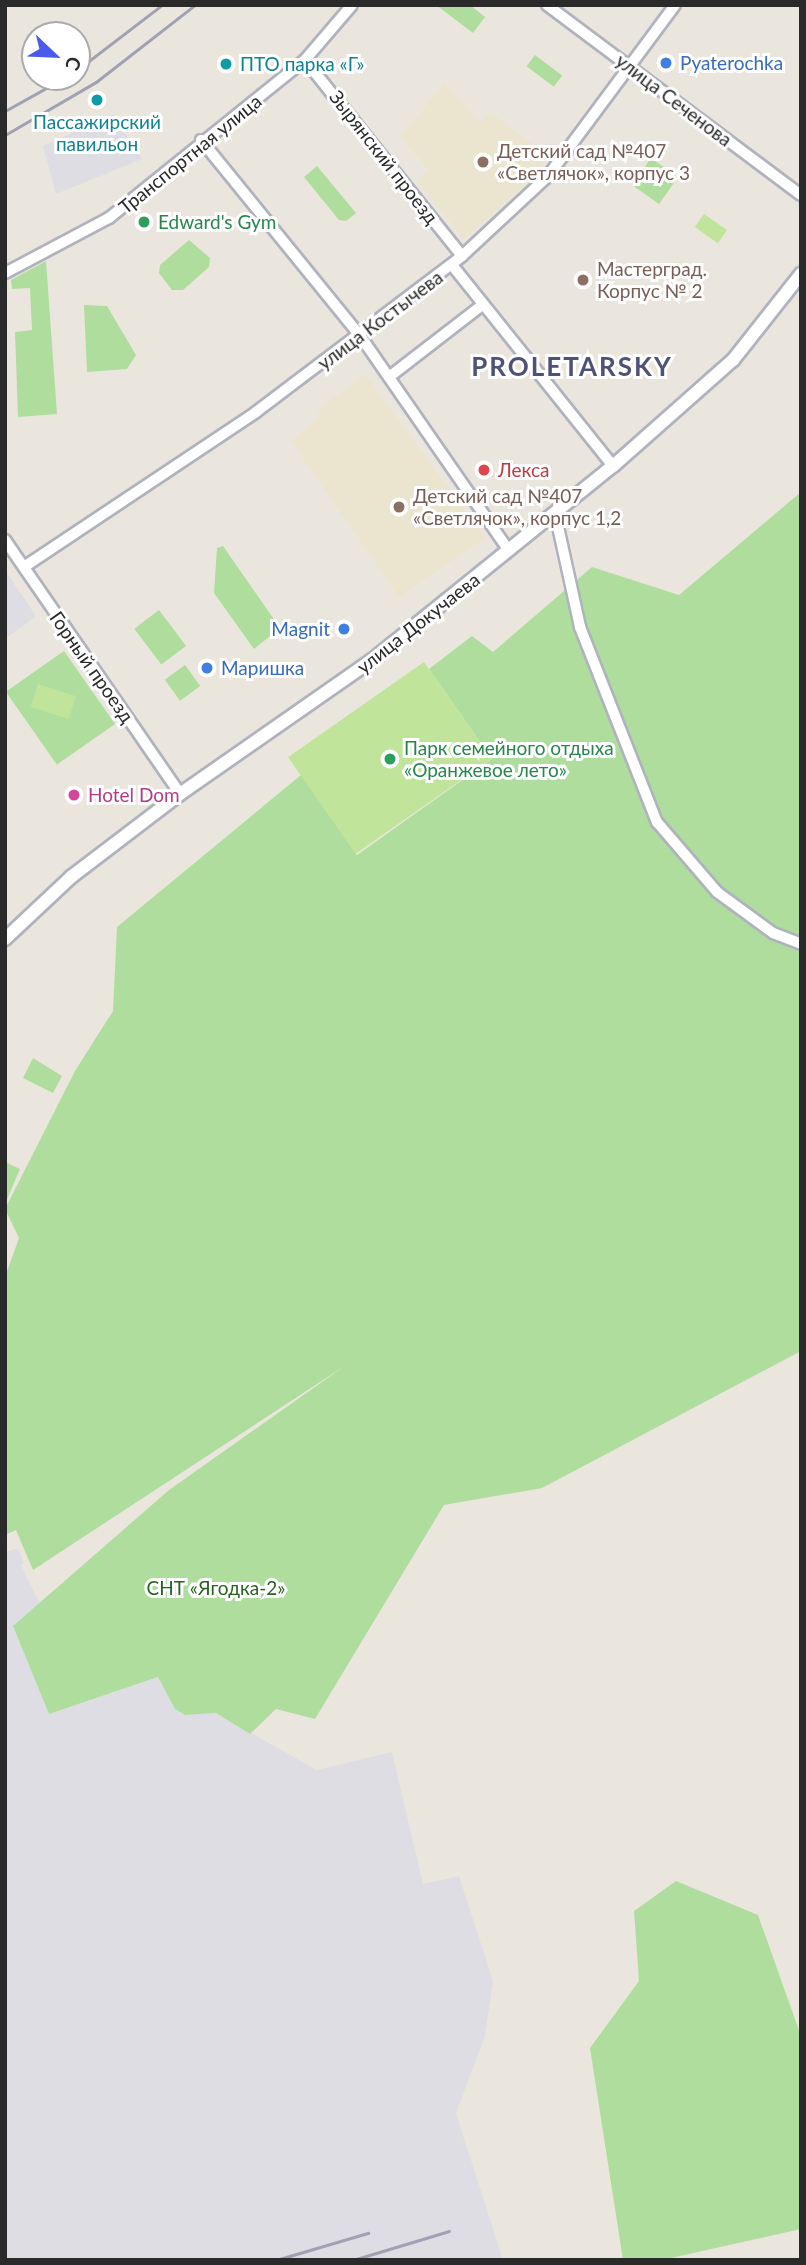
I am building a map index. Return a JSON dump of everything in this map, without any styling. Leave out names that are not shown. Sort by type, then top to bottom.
[{"type":"main road","name":"улица Докучаева","points":[[5,939],[71,877],[180,794],[371,661],[613,466],[733,360],[801,274]]},
{"type":"street","name":"Транспортная улица","points":[[5,273],[110,218],[201,140],[242,115],[305,60],[352,5]]},
{"type":"street","name":"улица Сеченова","points":[[547,5],[801,195]]},
{"type":"street","name":"улица Костычева","points":[[24,567],[361,337],[452,265],[548,176],[631,68],[675,5]]},
{"type":"street","name":"Зырянский проезд","points":[[305,60],[462,256]]},
{"type":"street","points":[[201,140],[361,337],[509,551]]},
{"type":"street","points":[[452,265],[613,466]]},
{"type":"street","points":[[389,377],[482,305]]},
{"type":"street","points":[[555,513],[580,627],[657,822],[717,892],[773,933],[801,944]]},
{"type":"street","name":"Горный проезд","points":[[5,540],[180,794]]},
{"type":"shaded area","name":"Детский сад №407 «Светлячок», корпус 3","points":[[445,83],[481,123],[490,112],[549,156],[526,184],[464,239],[417,181],[429,170],[400,137]]},
{"type":"shaded area","points":[[113,114],[142,159],[56,194],[43,146]]},
{"type":"shaded area","name":"Детский сад №407 «Светлячок», корпус 1,2","points":[[365,374],[485,538],[399,597],[291,441],[315,421],[322,406]]},
{"type":"shaded area","points":[[5,570],[36,616],[5,639]]},
{"type":"shaded area","points":[[18,1548],[24,1563],[21,1565],[40,1604],[19,1621],[49,1714],[159,1677],[185,1715],[216,1713],[317,1770],[392,1752],[423,1884],[459,1876],[493,1981],[485,2036],[456,2113],[503,2260],[5,2260],[5,1552]]},
{"type":"green space","points":[[436,5],[470,5],[485,17],[473,33]]},
{"type":"green space","points":[[535,55],[562,75],[554,87],[527,66]]},
{"type":"green space","points":[[651,158],[678,177],[659,204],[632,185]]},
{"type":"green space","points":[[317,166],[356,213],[346,221],[339,220],[304,177]]},
{"type":"green space","points":[[704,214],[727,230],[718,243],[695,227]]},
{"type":"green space","points":[[189,240],[210,258],[209,267],[183,290],[172,290],[159,273],[160,265]]},
{"type":"green space","points":[[46,261],[57,414],[18,417],[15,332],[32,330],[30,288],[12,289],[11,280]]},
{"type":"green space","points":[[84,305],[107,306],[136,355],[127,369],[87,372]]},
{"type":"green space","name":"СНТ «Ягодка-2»","points":[[801,492],[801,1351],[542,1488],[444,1505],[315,1719],[276,1709],[250,1734],[216,1713],[185,1715],[175,1709],[158,1677],[49,1714],[13,1626],[169,1490],[346,1365],[33,1570],[16,1530],[5,1535],[5,1277],[19,1238],[5,1209],[75,1071],[113,1011],[117,927],[301,775],[357,855],[492,759],[429,669],[472,636],[493,652],[592,567],[679,595]]},
{"type":"green space","points":[[223,546],[280,628],[254,649],[214,593],[217,548]]},
{"type":"green space","points":[[159,610],[186,646],[161,665],[134,629]]},
{"type":"green space","points":[[64,651],[115,724],[57,765],[6,692]]},
{"type":"green space","name":"Парк семейного отдыха «Оранжевое лето»","points":[[424,662],[492,759],[356,854],[288,757]]},
{"type":"green space","points":[[185,665],[200,686],[180,701],[165,680]]},
{"type":"green space","points":[[38,684],[76,696],[69,719],[31,707]]},
{"type":"green space","points":[[33,1058],[62,1076],[53,1093],[23,1078]]},
{"type":"green space","points":[[5,1162],[20,1169],[5,1204]]},
{"type":"green space","points":[[676,1881],[758,1915],[801,2036],[801,2229],[662,2260],[623,2260],[590,2048],[639,1981],[634,1911]]},
{"type":"railway","points":[[91,59],[162,5]]},
{"type":"railway","points":[[5,135],[96,82],[195,5]]},
{"type":"railway","points":[[5,111],[41,91]]},
{"type":"railway","points":[[353,2260],[449,2231]]},
{"type":"railway","points":[[276,2260],[368,2233]]},
{"type":"place","name":"Pyaterochka","points":[[666,63]]},
{"type":"place","name":"ПТО парка «Г»","points":[[226,64]]},
{"type":"place","name":"Пассажирский павильон","points":[[97,100]]},
{"type":"place","name":"Детский сад №407 «Светлячок», корпус 3","points":[[483,162]]},
{"type":"place","name":"Edward's Gym","points":[[144,222]]},
{"type":"place","name":"Мастерград. Корпус № 2","points":[[583,280]]},
{"type":"place","name":"Лекса","points":[[484,470]]},
{"type":"place","name":"Детский сад №407 «Светлячок», корпус 1,2","points":[[399,507]]},
{"type":"place","name":"Magnit","points":[[344,629]]},
{"type":"place","name":"Маришка","points":[[207,668]]},
{"type":"place","name":"Парк семейного отдыха «Оранжевое лето»","points":[[390,759]]},
{"type":"place","name":"Hotel Dom","points":[[74,795]]},
{"type":"district","name":"PROLETARSKY","points":[[572,367]]}]
